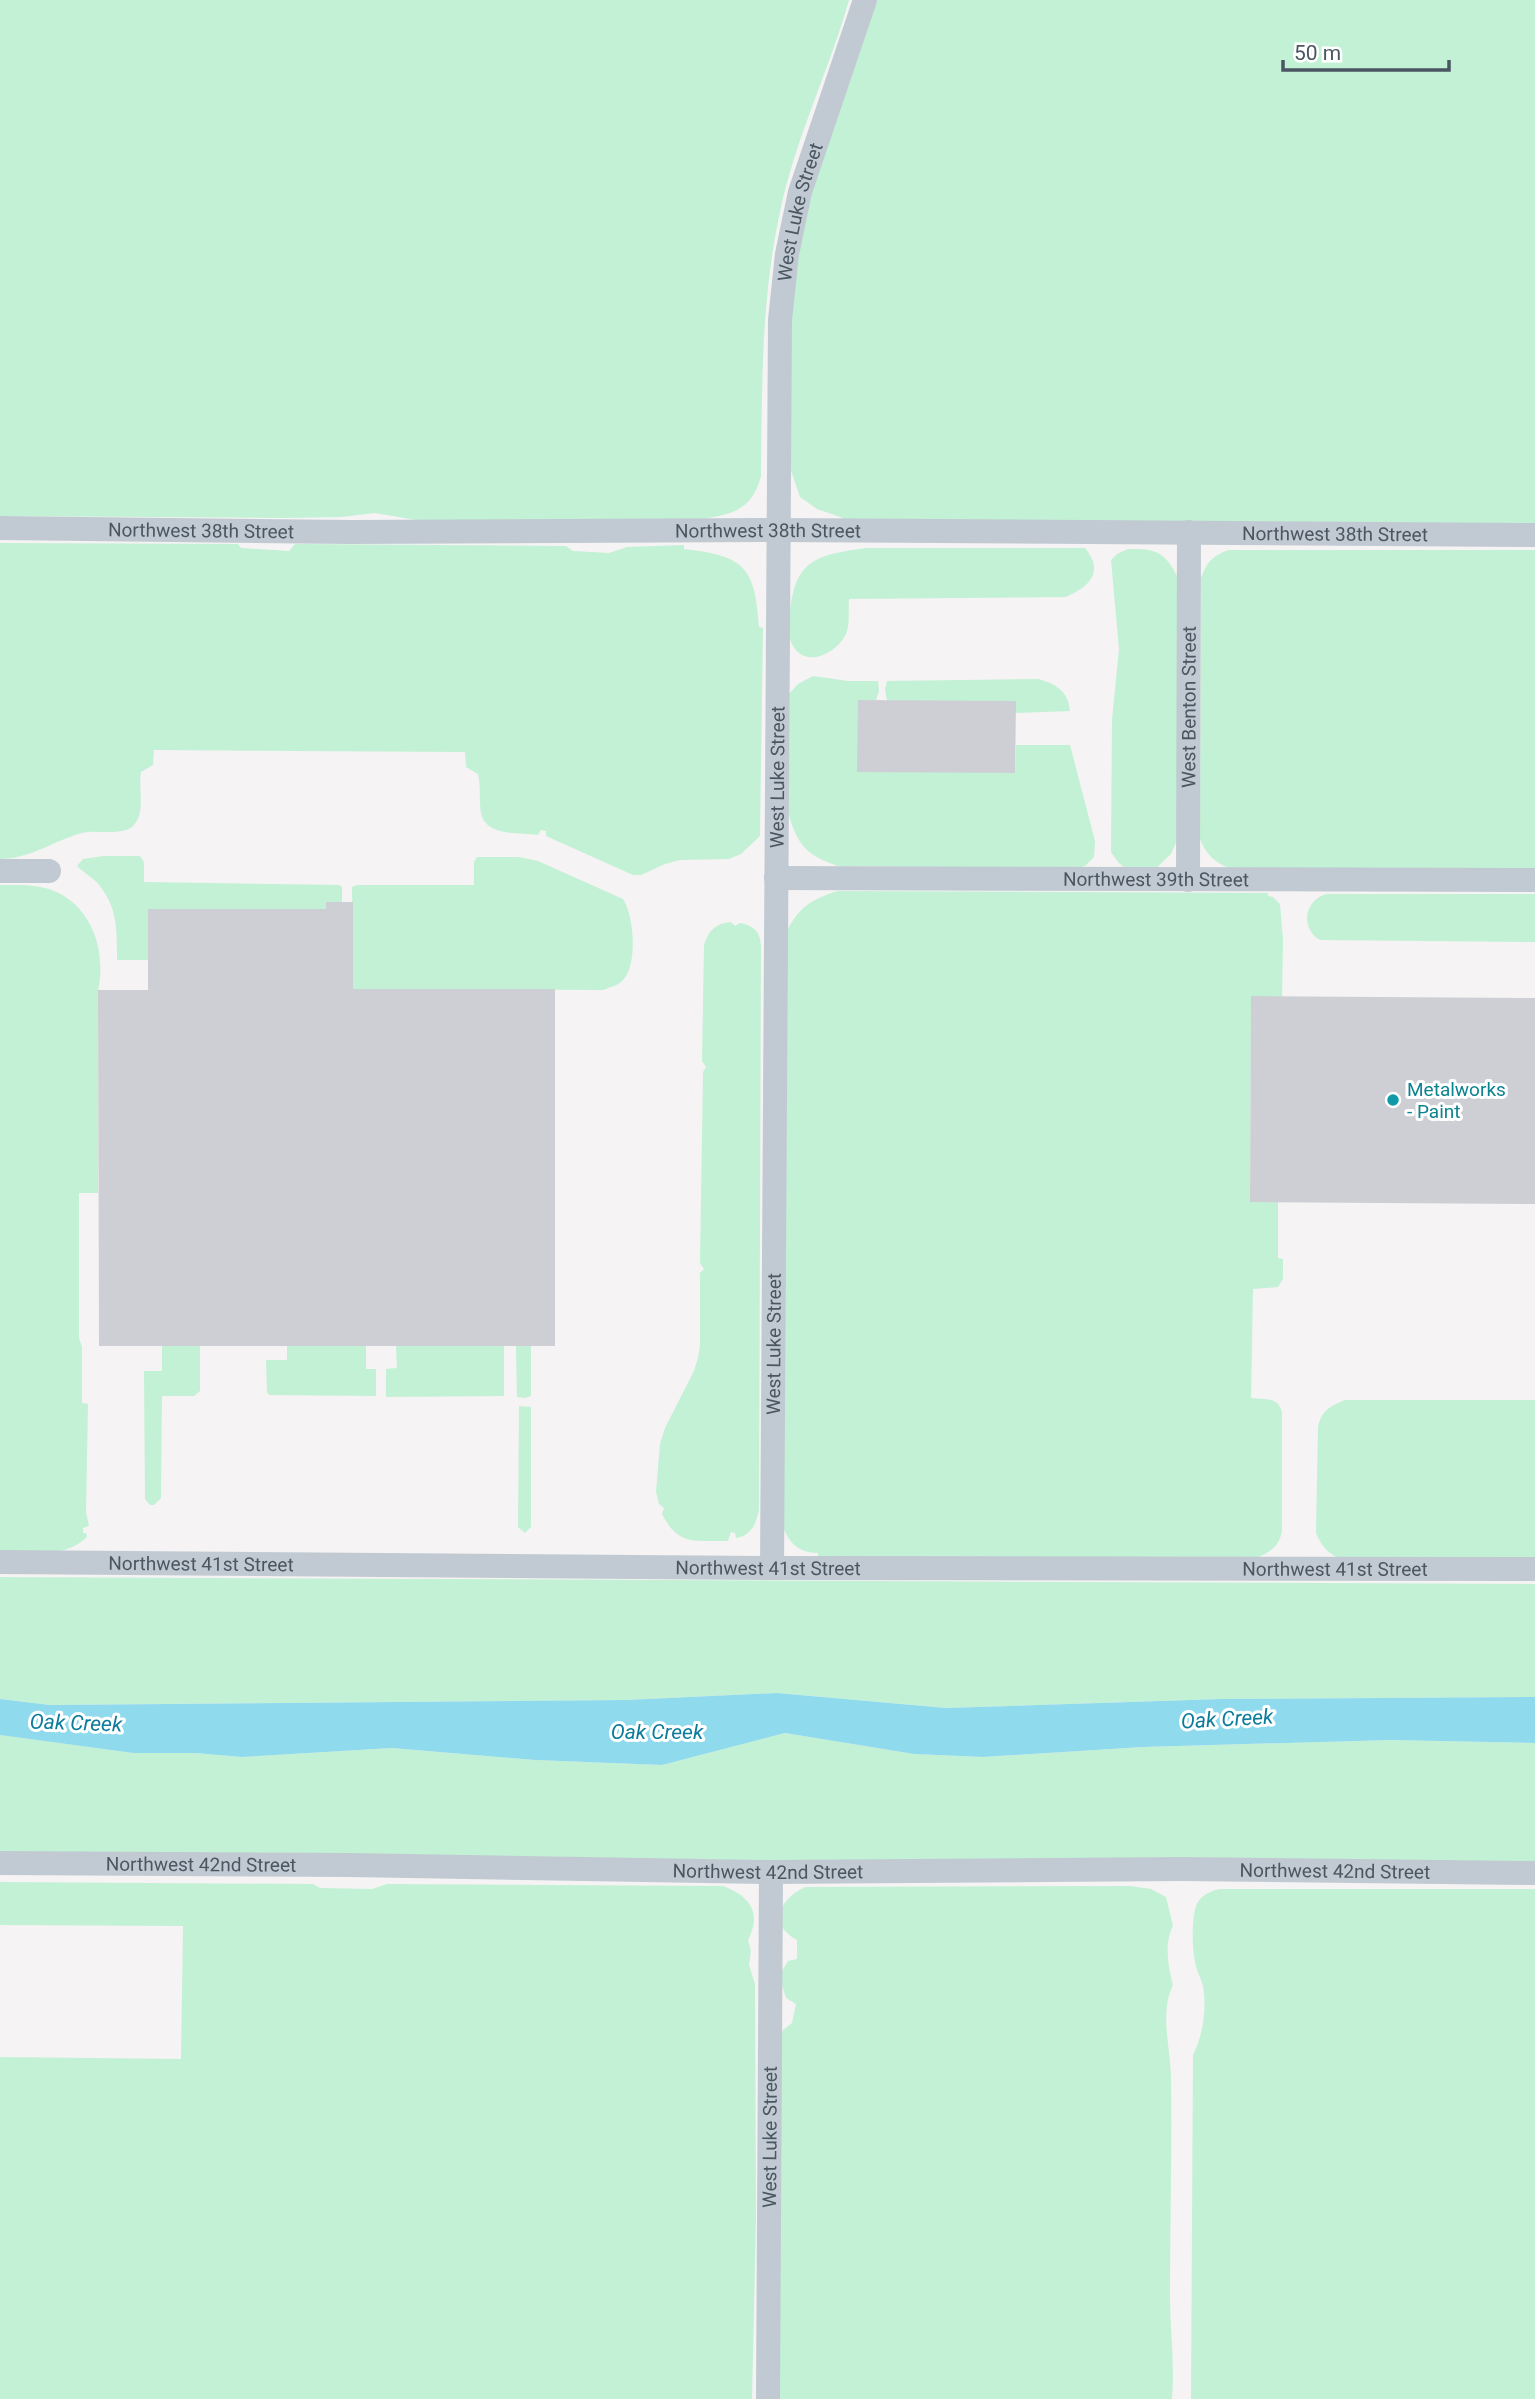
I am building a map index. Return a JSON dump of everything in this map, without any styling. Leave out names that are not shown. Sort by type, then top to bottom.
[{"type":"street","name":"West Luke Street","points":[[772,1568],[779,355],[787,254],[807,168],[865,0]]},
{"type":"street","name":"Northwest 38th Street","points":[[0,528],[351,532],[778,530],[1535,535]]},
{"type":"street","name":"West Benton Street","points":[[1188,880],[1189,532]]},
{"type":"street","points":[[0,871],[49,871]]},
{"type":"street","name":"Northwest 39th Street","points":[[776,878],[1535,880]]},
{"type":"street","name":"Northwest 41st Street","points":[[0,1562],[772,1568],[1535,1569]]},
{"type":"street","name":"Northwest 42nd Street","points":[[0,1863],[771,1872],[1195,1869],[1535,1873]]},
{"type":"street","name":"West Luke Street","points":[[768,2399],[771,1872]]},
{"type":"green space","points":[[0,0],[849,0],[794,158],[780,212],[766,310],[761,476],[751,499],[725,515],[689,520],[416,520],[375,513],[288,518],[0,516]]},
{"type":"green space","points":[[875,0],[1535,0],[1535,525],[844,522],[843,518],[817,509],[800,497],[786,456],[788,312],[806,203]]},
{"type":"green space","points":[[0,543],[238,544],[241,548],[289,551],[295,544],[566,546],[573,551],[609,553],[627,547],[684,545],[684,549],[733,561],[749,577],[754,590],[759,627],[763,628],[760,836],[741,854],[729,859],[680,860],[641,875],[633,875],[546,836],[546,831],[541,830],[538,835],[513,833],[489,826],[481,813],[478,774],[466,767],[465,752],[154,750],[153,765],[141,772],[140,813],[129,829],[82,833],[31,853],[0,859]]},
{"type":"green space","points":[[866,548],[1085,548],[1094,564],[1094,571],[1092,578],[1081,589],[1066,597],[849,599],[848,627],[839,644],[833,650],[817,657],[802,655],[793,646],[789,628],[797,581],[811,563],[822,557]]},
{"type":"green space","points":[[1128,549],[1147,550],[1161,555],[1171,565],[1180,582],[1177,840],[1171,854],[1156,868],[1126,869],[1111,852],[1112,720],[1119,649],[1111,560]]},
{"type":"green space","points":[[1229,550],[1535,550],[1535,870],[1229,868],[1211,857],[1200,839],[1201,578],[1211,560]]},
{"type":"green space","points":[[813,676],[848,681],[878,681],[876,700],[858,700],[1015,773],[1016,745],[1070,745],[1095,841],[1094,857],[1085,866],[1073,869],[838,866],[812,854],[795,833],[789,815],[785,753],[789,694],[798,684]]},
{"type":"green space","points":[[1038,679],[1050,683],[1064,693],[1070,711],[1016,713],[887,700],[885,690],[887,681]]},
{"type":"green space","points":[[140,856],[144,862],[144,882],[339,885],[342,887],[342,902],[326,902],[326,909],[148,909],[148,960],[117,960],[116,923],[111,905],[100,885],[77,866],[83,859]]},
{"type":"green space","points":[[477,857],[519,857],[538,861],[623,899],[630,917],[633,940],[631,963],[623,980],[603,990],[353,989],[352,887],[474,885],[474,862]]},
{"type":"green space","points":[[0,885],[49,889],[76,905],[93,930],[100,960],[98,1193],[79,1193],[79,1338],[82,1347],[82,1403],[88,1404],[86,1512],[89,1526],[83,1528],[87,1537],[78,1544],[68,1549],[46,1553],[0,1554]]},
{"type":"green space","points":[[838,891],[1268,893],[1268,896],[1280,904],[1283,940],[1282,997],[1251,997],[1250,1202],[1278,1202],[1278,1258],[1283,1259],[1283,1279],[1278,1287],[1253,1289],[1251,1398],[1274,1401],[1282,1412],[1282,1531],[1279,1541],[1270,1551],[1256,1558],[818,1559],[818,1553],[799,1549],[787,1536],[782,1524],[786,933],[795,917],[806,906],[820,897]]},
{"type":"green space","points":[[1326,894],[1535,894],[1535,942],[1320,940],[1309,929],[1307,915],[1313,902]]},
{"type":"green space","points":[[731,922],[735,926],[740,923],[753,928],[758,933],[761,946],[759,1510],[746,1535],[736,1538],[735,1533],[731,1532],[728,1541],[697,1541],[682,1537],[668,1525],[656,1492],[660,1444],[665,1428],[694,1371],[700,1345],[700,1273],[704,1269],[700,1263],[703,1072],[706,1067],[702,1061],[704,945],[713,929]]},
{"type":"green space","points":[[162,1346],[200,1346],[200,1391],[194,1396],[162,1396],[161,1498],[154,1505],[150,1505],[145,1499],[144,1371],[162,1371]]},
{"type":"green space","points":[[287,1346],[366,1346],[366,1369],[376,1369],[376,1396],[269,1395],[266,1360],[287,1360]]},
{"type":"green space","points":[[396,1346],[504,1346],[504,1396],[386,1397],[386,1369],[397,1368]]},
{"type":"green space","points":[[516,1346],[531,1346],[531,1396],[525,1398],[517,1397]]},
{"type":"green space","points":[[1345,1400],[1535,1400],[1535,1563],[1336,1557],[1329,1552],[1316,1533],[1318,1427],[1327,1410]]},
{"type":"green space","points":[[519,1406],[531,1407],[531,1527],[525,1533],[518,1527]]},
{"type":"green space","points":[[0,1577],[1535,1584],[1535,1697],[1221,1699],[946,1708],[777,1693],[626,1700],[50,1705],[0,1699]]},
{"type":"green space","points":[[785,1733],[914,1754],[983,1757],[1143,1747],[1390,1740],[1535,1743],[1535,1864],[0,1857],[0,1735],[133,1753],[195,1753],[242,1757],[392,1748],[535,1760],[662,1765]]},
{"type":"green space","points":[[0,1882],[313,1884],[320,1888],[372,1889],[387,1884],[723,1886],[740,1895],[751,1907],[754,1922],[748,1940],[751,1951],[749,1965],[755,1984],[756,2217],[752,2399],[0,2399],[0,2057],[181,2059],[183,1926],[0,1925]]},
{"type":"green space","points":[[1130,1886],[1151,1889],[1166,1897],[1173,1926],[1168,1962],[1173,1985],[1166,2019],[1171,2079],[1172,2399],[776,2399],[779,2041],[783,2030],[792,2023],[796,2004],[786,1998],[779,1976],[788,1961],[797,1959],[797,1940],[782,1927],[780,1919],[784,1905],[805,1887]]},
{"type":"green space","points":[[1220,1889],[1535,1889],[1535,2399],[1191,2399],[1193,2055],[1202,2030],[1205,2004],[1194,1955],[1193,1922],[1200,1899]]},
{"type":"water","name":"Oak Creek","points":[[777,1693],[946,1708],[1221,1699],[1535,1697],[1535,1743],[1390,1740],[1143,1747],[983,1757],[914,1754],[785,1733],[662,1765],[535,1760],[392,1748],[242,1757],[195,1753],[133,1753],[0,1735],[0,1699],[50,1705],[626,1700]]},
{"type":"building","points":[[858,700],[1016,701],[1015,773],[857,772]]},
{"type":"building","points":[[326,902],[353,902],[353,989],[555,989],[555,1346],[99,1346],[98,990],[148,990],[148,909],[326,909]]},
{"type":"building","name":"Metalworks - Paint","points":[[1251,996],[1535,998],[1535,1204],[1250,1202]]},
{"type":"place","name":"Metalworks - Paint","points":[[1393,1100]]}]
